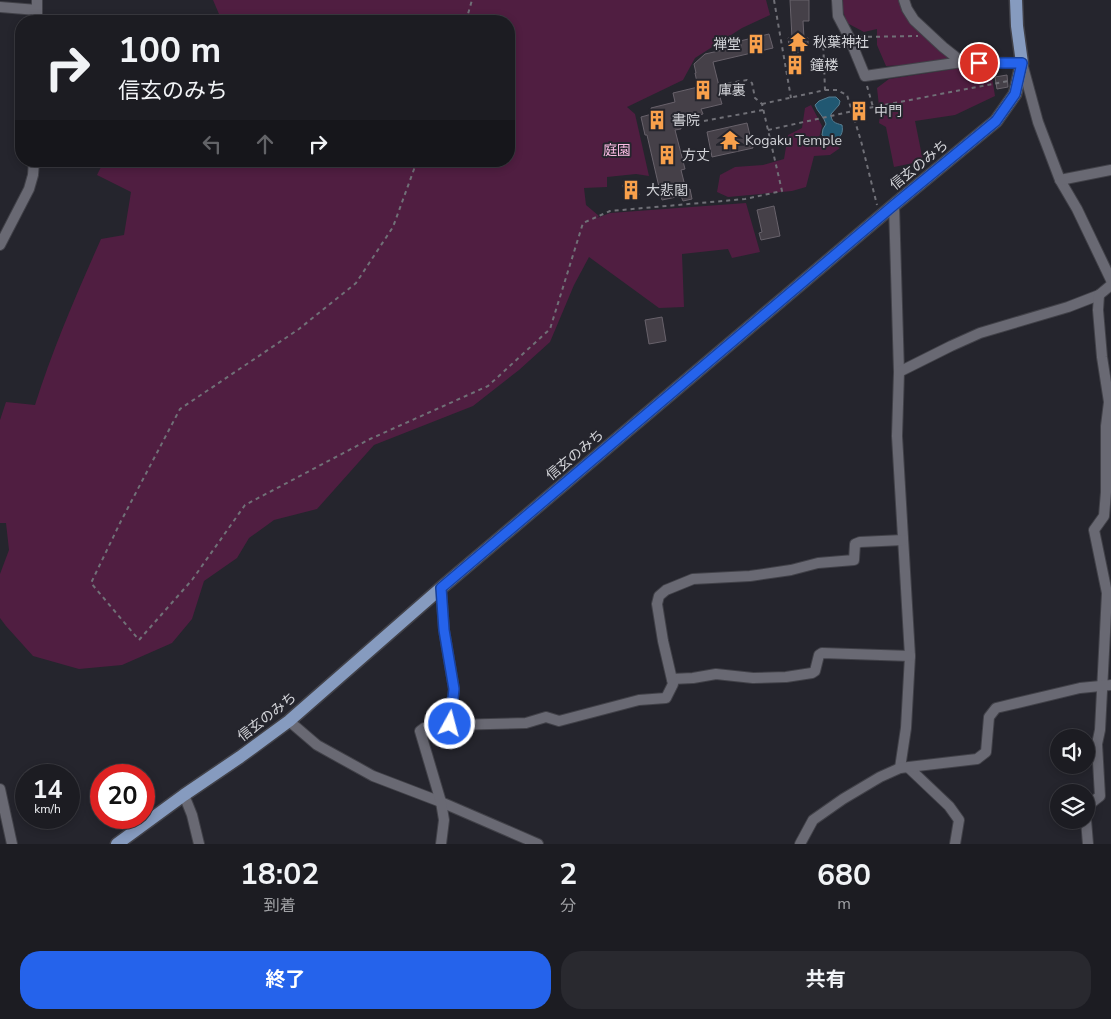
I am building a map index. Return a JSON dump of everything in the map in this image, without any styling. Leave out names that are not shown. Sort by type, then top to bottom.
[{"type":"main road","name":"信玄のみち","points":[[117,844],[289,721],[441,588],[880,216],[996,121],[1015,94],[1022,63],[1016,0]]},
{"type":"street","points":[[837,0],[838,16],[865,76],[962,62],[1022,63],[1038,122],[1060,180],[1077,209],[1111,280]]},
{"type":"street","points":[[904,0],[914,20],[962,62]]},
{"type":"street","points":[[0,7],[37,5]]},
{"type":"street","points":[[0,245],[29,189],[34,167]]},
{"type":"street","points":[[1060,180],[1111,170]]},
{"type":"street","points":[[894,205],[898,372],[897,436],[910,656],[905,768]]},
{"type":"street","points":[[898,372],[980,333],[1068,307],[1099,295],[1111,286]]},
{"type":"street","points":[[1095,800],[1100,796],[1097,744],[1106,686],[1107,593],[1094,530],[1104,516],[1106,426],[1109,402],[1102,357],[1098,310],[1099,295]]},
{"type":"street","points":[[442,844],[444,820],[441,802],[420,731],[424,728],[450,724],[526,724],[546,717],[559,720],[639,700],[666,698],[673,684],[657,604],[659,596],[666,590],[693,579],[750,576],[791,570],[818,563],[848,562],[854,560],[855,544],[860,542],[903,540]]},
{"type":"street","points":[[441,588],[444,630],[454,689],[450,724]]},
{"type":"street","points":[[672,679],[716,674],[753,678],[786,677],[812,673],[815,671],[819,655],[822,653],[910,656]]},
{"type":"street","points":[[800,844],[813,820],[880,776],[905,768],[927,764],[977,759],[986,752],[990,717],[996,708],[1080,688],[1106,686]]},
{"type":"street","points":[[289,721],[317,745],[374,776],[441,802],[538,844]]},
{"type":"street","points":[[905,768],[949,806],[959,820],[955,844]]},
{"type":"street","points":[[0,789],[12,844]]},
{"type":"street","points":[[184,795],[192,815],[199,844]]},
{"type":"street","points":[[1087,829],[1088,844]]},
{"type":"path","points":[[468,15],[472,0]]},
{"type":"path","points":[[774,0],[790,98]]},
{"type":"path","points":[[825,90],[823,39],[930,35]]},
{"type":"path","points":[[865,76],[872,107]]},
{"type":"path","points":[[768,130],[872,107],[1019,79]]},
{"type":"path","points":[[415,167],[393,227],[356,283],[299,329],[180,409],[121,521],[92,583],[139,640],[192,580],[246,506],[370,439],[488,386],[550,329],[583,224],[610,211],[745,199],[782,191],[762,104],[755,98],[752,83],[747,80],[719,86]]},
{"type":"path","points":[[762,104],[825,90],[837,90],[847,94],[880,216]]},
{"type":"path","points":[[704,121],[763,110]]},
{"type":"green space","name":"庭園","points":[[213,0],[766,0],[770,15],[742,28],[695,58],[683,80],[627,107],[635,114],[649,176],[636,174],[607,177],[607,187],[584,188],[586,205],[599,216],[597,218],[610,213],[746,203],[760,252],[732,258],[728,249],[682,254],[684,307],[659,308],[589,257],[574,285],[550,342],[519,370],[473,406],[374,445],[317,509],[274,520],[249,538],[237,558],[204,581],[192,619],[172,643],[122,665],[79,669],[33,656],[0,618],[0,574],[9,550],[6,523],[0,523],[0,420],[6,402],[35,405],[57,342],[101,239],[124,235],[131,192],[97,175],[101,167],[515,167],[515,15],[219,15]]},
{"type":"green space","points":[[841,0],[904,0],[907,9],[962,62],[886,66],[877,45],[877,29],[864,32],[847,23]]},
{"type":"green space","points":[[961,68],[991,71],[995,96],[955,115],[915,121],[923,161],[894,167],[886,127],[879,123],[877,88],[889,79]]},
{"type":"green space","points":[[811,105],[822,126],[819,138],[840,148],[830,155],[814,156],[806,187],[792,191],[728,197],[717,192],[720,175],[735,167],[763,165],[784,159],[788,135],[802,128],[805,108]]},
{"type":"water","points":[[829,97],[836,97],[840,101],[831,114],[834,122],[842,125],[841,134],[836,139],[829,139],[822,135],[826,124],[815,105]]},
{"type":"building","points":[[790,0],[809,0],[809,21],[803,21],[804,38],[808,38],[808,45],[804,45],[805,52],[793,53],[792,46],[789,46],[788,38],[792,38]]},
{"type":"building","points":[[769,34],[773,48],[713,62],[722,104],[701,109],[703,114],[679,120],[681,129],[675,130],[685,169],[681,170],[686,190],[690,189],[692,199],[683,201],[681,196],[662,200],[641,117],[652,114],[651,108],[675,102],[673,93],[698,87],[694,64],[705,54],[741,46],[740,41]]},
{"type":"building","points":[[1007,75],[1008,87],[997,89],[995,77]]},
{"type":"building","name":"Kogaku Temple","points":[[747,123],[753,148],[712,157],[707,132]]},
{"type":"building","name":"大悲閣","points":[[636,182],[639,195],[625,197],[623,185]]},
{"type":"building","points":[[774,206],[780,236],[761,240],[759,233],[762,232],[757,210]]},
{"type":"building","points":[[662,317],[666,341],[649,344],[645,320]]},
{"type":"place","name":"秋葉神社","points":[[798,42]]},
{"type":"place","name":"禅堂","points":[[756,44]]},
{"type":"place","name":"鐘楼","points":[[795,65]]},
{"type":"place","name":"庫裏","points":[[703,90]]},
{"type":"place","name":"中門","points":[[859,111]]},
{"type":"place","name":"書院","points":[[657,120]]},
{"type":"place","name":"Kogaku Temple","points":[[730,140]]},
{"type":"place","name":"方丈","points":[[667,155]]},
{"type":"place","name":"大悲閣","points":[[631,190]]},
{"type":"route","points":[[450,724],[454,689],[444,630],[441,588],[996,121],[1015,94],[1022,63],[979,63]]}]
